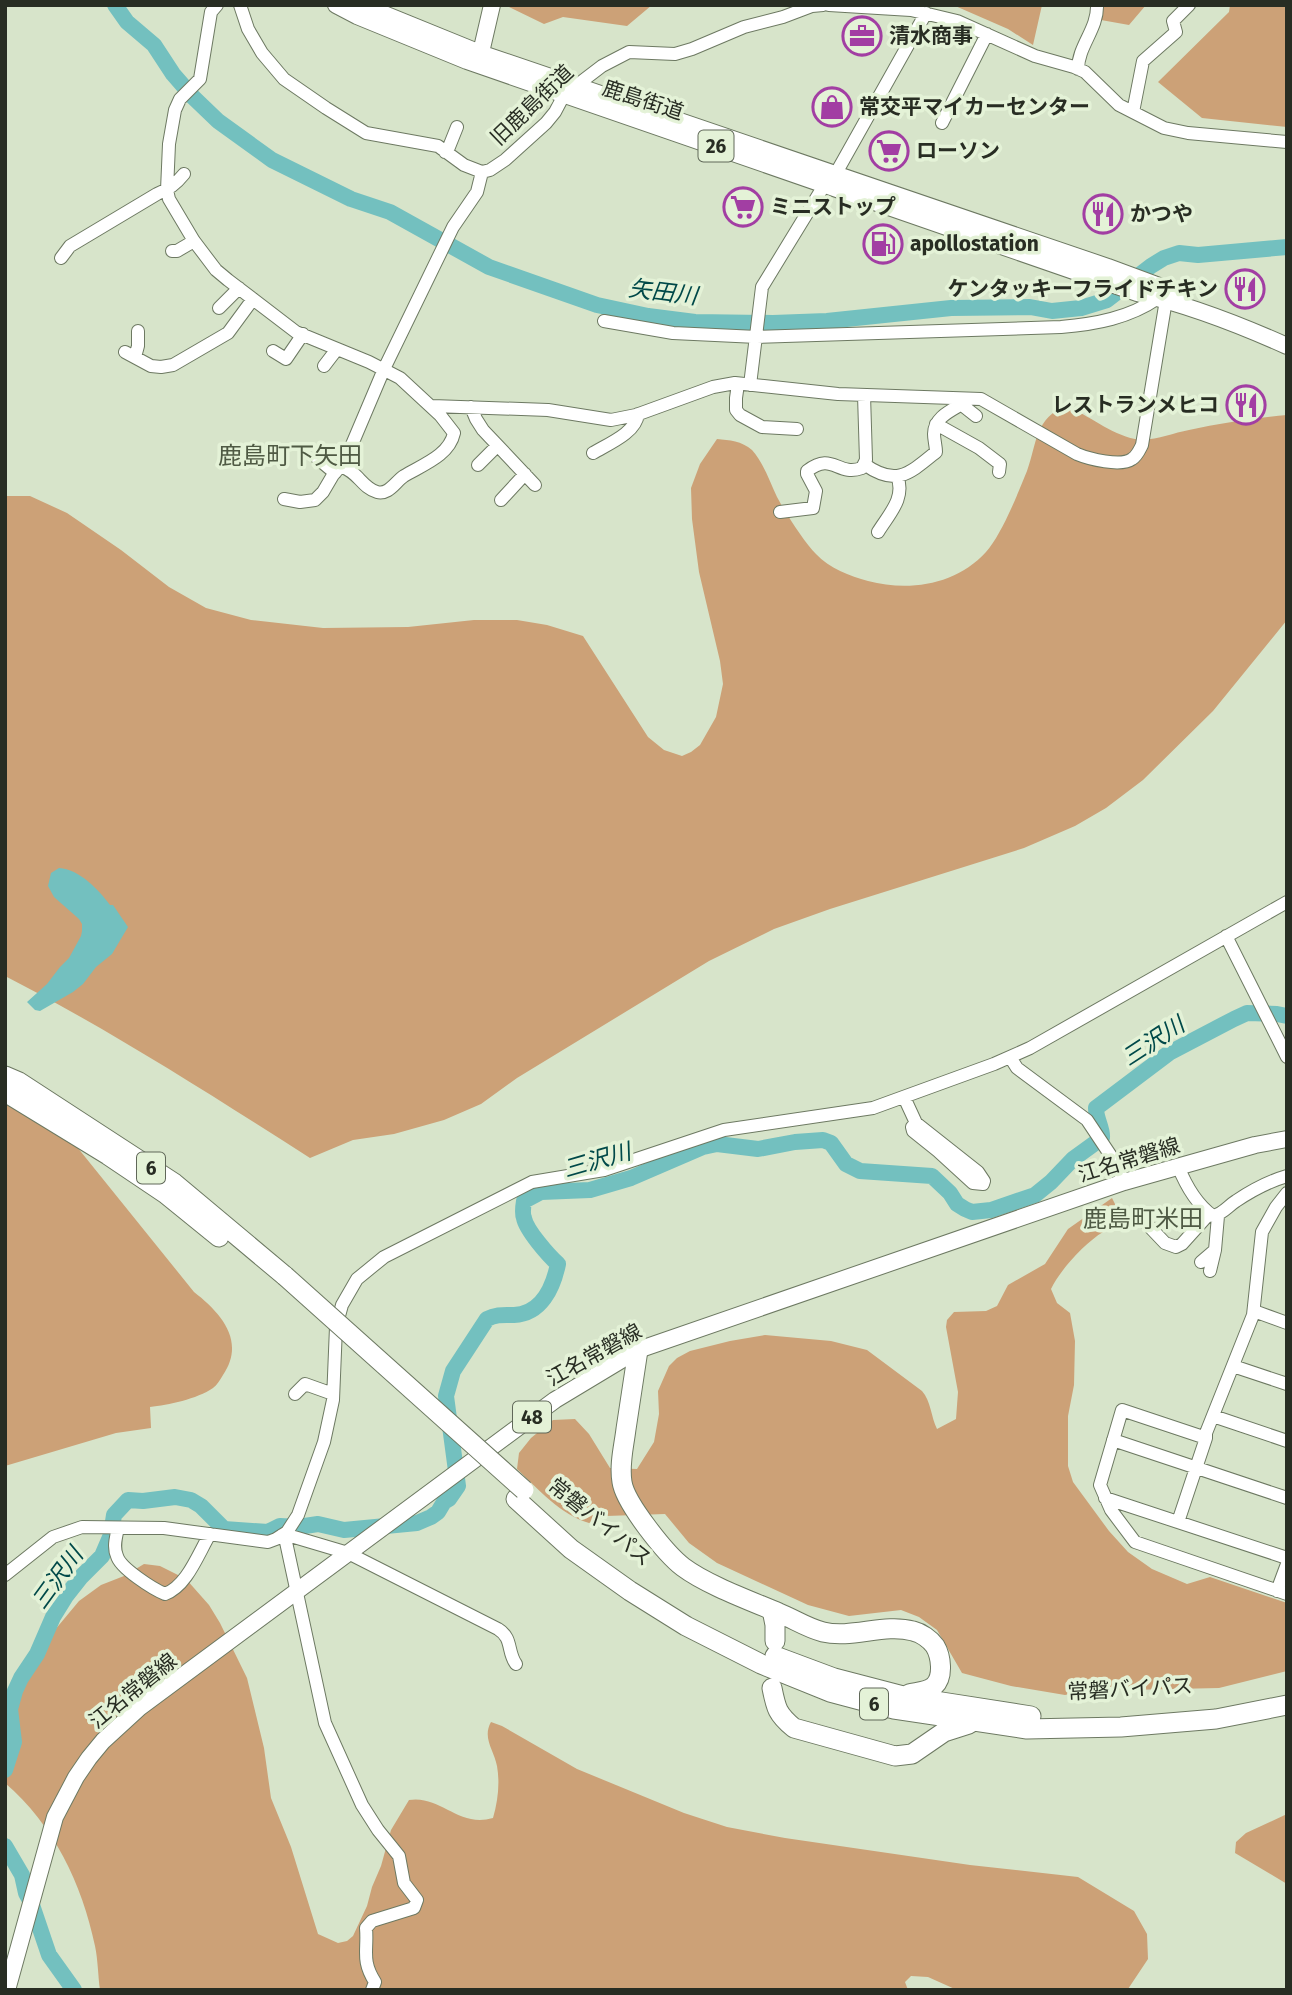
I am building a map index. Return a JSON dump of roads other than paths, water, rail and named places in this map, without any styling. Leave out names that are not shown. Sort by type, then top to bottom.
[{"type":"highway","name":"常磐バイパス","points":[[5,1076],[19,1082],[174,1183],[520,1494],[571,1549],[630,1591],[687,1626],[761,1664],[830,1692],[974,1715],[1027,1729],[1121,1727],[1216,1719],[1287,1705]]},
{"type":"highway","name":"常磐バイパス","points":[[5,1091],[166,1194],[281,1280]]},
{"type":"highway","points":[[638,1350],[621,1466],[625,1495],[671,1556],[681,1566],[702,1578],[807,1626],[830,1633],[899,1629],[915,1631],[924,1636],[934,1646],[940,1660],[940,1675],[935,1685],[899,1703],[919,1730],[921,1739],[912,1754]]},
{"type":"highway","points":[[772,1610],[775,1641]]},
{"type":"highway","points":[[772,1688],[775,1708],[793,1728],[895,1756],[912,1754],[974,1715],[940,1675]]},
{"type":"highway","name":"常磐バイパス","points":[[974,1715],[1121,1716],[1208,1707],[1287,1692]]},
{"type":"main road","name":"26","points":[[337,5],[357,16],[570,91],[1115,271],[1160,294],[1287,346]]},
{"type":"main road","name":"26","points":[[362,5],[474,57]]},
{"type":"main road","points":[[474,57],[481,5]]},
{"type":"main road","points":[[474,57],[492,5]]},
{"type":"main road","name":"26","points":[[830,179],[1137,293],[1160,294],[1262,324],[1287,336]]},
{"type":"main road","name":"江名常磐線","points":[[7,1990],[55,1818],[76,1777],[103,1741],[139,1708],[555,1400],[638,1350],[1124,1182],[1255,1144],[1287,1139]]},
{"type":"street","points":[[217,5],[211,12],[200,79],[180,99],[175,110],[169,144],[167,190],[170,199],[194,241],[216,270],[303,334],[400,378],[432,406],[454,433],[453,438],[434,460],[399,480],[389,491],[379,493],[373,491],[352,471],[338,470],[317,458]]},
{"type":"street","name":"旧鹿島街道","points":[[240,5],[248,29],[258,47],[284,79],[326,108],[366,133],[438,146],[464,164],[482,172],[505,160],[546,123],[570,91],[602,66],[629,52],[675,54],[744,27],[823,5]]},
{"type":"street","points":[[829,5],[926,13],[957,21],[1035,56],[1084,72],[1113,100],[1164,128],[1188,133],[1287,142]]},
{"type":"street","points":[[1078,69],[1078,61],[1095,24],[1097,5]]},
{"type":"street","points":[[1133,112],[1143,61],[1176,32],[1173,22],[1189,5]]},
{"type":"street","points":[[797,429],[762,427],[736,410],[736,398],[744,384],[757,337],[762,288],[830,179],[926,13]]},
{"type":"street","points":[[942,123],[987,34]]},
{"type":"street","points":[[445,152],[457,127]]},
{"type":"street","points":[[284,499],[318,502],[345,461],[384,369],[453,227],[477,192],[482,172]]},
{"type":"street","points":[[61,258],[70,246],[167,190],[184,174]]},
{"type":"street","points":[[172,251],[194,241]]},
{"type":"street","points":[[219,307],[239,288]]},
{"type":"street","points":[[432,406],[548,410],[600,420],[620,419],[713,387],[744,384],[838,394],[958,401],[985,400],[1084,457],[1121,462],[1134,459],[1142,446],[1160,294]]},
{"type":"street","points":[[604,321],[673,333],[757,337],[1060,327],[1107,321],[1146,306],[1160,294]]},
{"type":"street","points":[[138,331],[138,346],[130,354],[146,364],[167,367],[228,333],[253,299]]},
{"type":"street","points":[[273,351],[286,359],[303,334]]},
{"type":"street","points":[[324,366],[337,349]]},
{"type":"street","points":[[780,512],[813,508],[816,491],[807,474],[808,469],[824,462],[830,462],[844,470],[860,469],[864,464],[864,395]]},
{"type":"street","points":[[958,401],[976,416]]},
{"type":"street","points":[[864,464],[880,475],[904,476],[936,452],[936,424],[958,401]]},
{"type":"street","points":[[471,407],[476,419],[498,446],[535,485]]},
{"type":"street","points":[[593,453],[628,431],[637,421],[638,414]]},
{"type":"street","points":[[936,424],[1000,464],[999,472]]},
{"type":"street","points":[[478,465],[498,446]]},
{"type":"street","points":[[501,500],[524,474]]},
{"type":"street","points":[[878,532],[900,495],[901,485],[897,476]]},
{"type":"street","points":[[5,1575],[53,1537],[82,1527],[164,1528],[268,1542],[283,1535],[298,1515],[330,1420],[338,1316],[351,1288],[369,1267],[384,1256],[532,1182],[604,1170],[711,1133],[873,1108],[1010,1057],[1287,902]]},
{"type":"street","points":[[1226,936],[1287,1057]]},
{"type":"street","points":[[1010,1057],[1017,1068],[1087,1121],[1115,1162],[1124,1182]]},
{"type":"street","points":[[904,1097],[916,1123],[978,1172],[984,1181],[982,1184],[973,1183],[913,1131],[912,1127],[916,1123]]},
{"type":"street","points":[[1178,1166],[1194,1196],[1214,1215],[1215,1250],[1206,1266]]},
{"type":"street","points":[[1146,1223],[1165,1243],[1176,1247],[1214,1215],[1287,1176]]},
{"type":"street","points":[[1178,1522],[1206,1433],[1254,1311],[1262,1232],[1287,1193]]},
{"type":"street","points":[[1254,1311],[1287,1323]]},
{"type":"street","points":[[1233,1366],[1287,1384]]},
{"type":"street","points":[[295,1394],[305,1384],[333,1394]]},
{"type":"street","points":[[1206,1438],[1122,1410],[1100,1485],[1111,1510],[1135,1542],[1282,1592],[1287,1564]]},
{"type":"street","points":[[1213,1416],[1287,1440]]},
{"type":"street","points":[[1113,1440],[1287,1498]]},
{"type":"street","points":[[1105,1498],[1287,1558]]},
{"type":"street","points":[[118,1528],[115,1545],[118,1560],[164,1594],[175,1588],[186,1574],[210,1534]]},
{"type":"street","points":[[283,1535],[348,1553],[506,1633],[516,1664]]},
{"type":"street","points":[[283,1535],[325,1723],[362,1805],[399,1856],[404,1883],[417,1900],[414,1908],[372,1921],[366,1928],[368,1942],[365,1964],[374,1982],[372,1990]]},
{"type":"water","points":[[59,868],[74,872],[88,881],[113,905],[128,927],[112,954],[96,967],[83,984],[40,1011],[27,1002],[69,958],[82,931],[79,919],[54,897],[48,886],[51,873]]},
{"type":"waterway","name":"矢田川","points":[[115,5],[127,22],[154,45],[173,74],[193,97],[218,121],[272,160],[351,199],[390,212],[489,267],[597,305],[648,316],[695,322],[773,323],[827,321],[951,308],[1030,307],[1052,311],[1081,308],[1107,300],[1151,266],[1179,253],[1198,255],[1287,247]]},
{"type":"waterway","name":"三沢川","points":[[5,1770],[14,1742],[10,1709],[15,1691],[66,1596],[102,1556],[111,1535],[114,1515],[128,1500],[175,1497],[191,1500],[224,1529],[268,1532],[280,1526],[318,1524],[344,1530],[417,1523],[438,1512],[458,1486],[446,1396],[453,1371],[487,1319],[523,1314],[532,1310],[544,1298],[556,1273],[558,1264],[538,1242],[526,1223],[524,1201],[541,1192],[590,1190],[631,1178],[703,1147],[717,1144],[758,1149],[823,1140],[831,1143],[846,1164],[860,1171],[932,1176],[950,1193],[957,1204],[965,1209],[972,1212],[991,1210],[1035,1195],[1073,1159],[1102,1138],[1096,1108],[1169,1053],[1247,1013],[1287,1016]]},
{"type":"waterway","name":"三沢川","points":[[5,1846],[22,1875],[49,1955],[74,1990]]},
{"type":"place","name":"清水商事","points":[[862,36]]},
{"type":"place","name":"常交平マイカーセンター","points":[[832,107]]},
{"type":"place","name":"ローソン","points":[[889,151]]},
{"type":"place","name":"ミニストップ","points":[[743,207]]},
{"type":"place","name":"かつや","points":[[1103,214]]},
{"type":"place","name":"apollostation","points":[[883,244]]},
{"type":"place","name":"ケンタッキーフライドチキン","points":[[1245,289]]},
{"type":"place","name":"レストランメヒコ","points":[[1246,405]]},
{"type":"district","name":"鹿島町下矢田","points":[[290,456]]},
{"type":"district","name":"鹿島町米田","points":[[1143,1219]]}]
